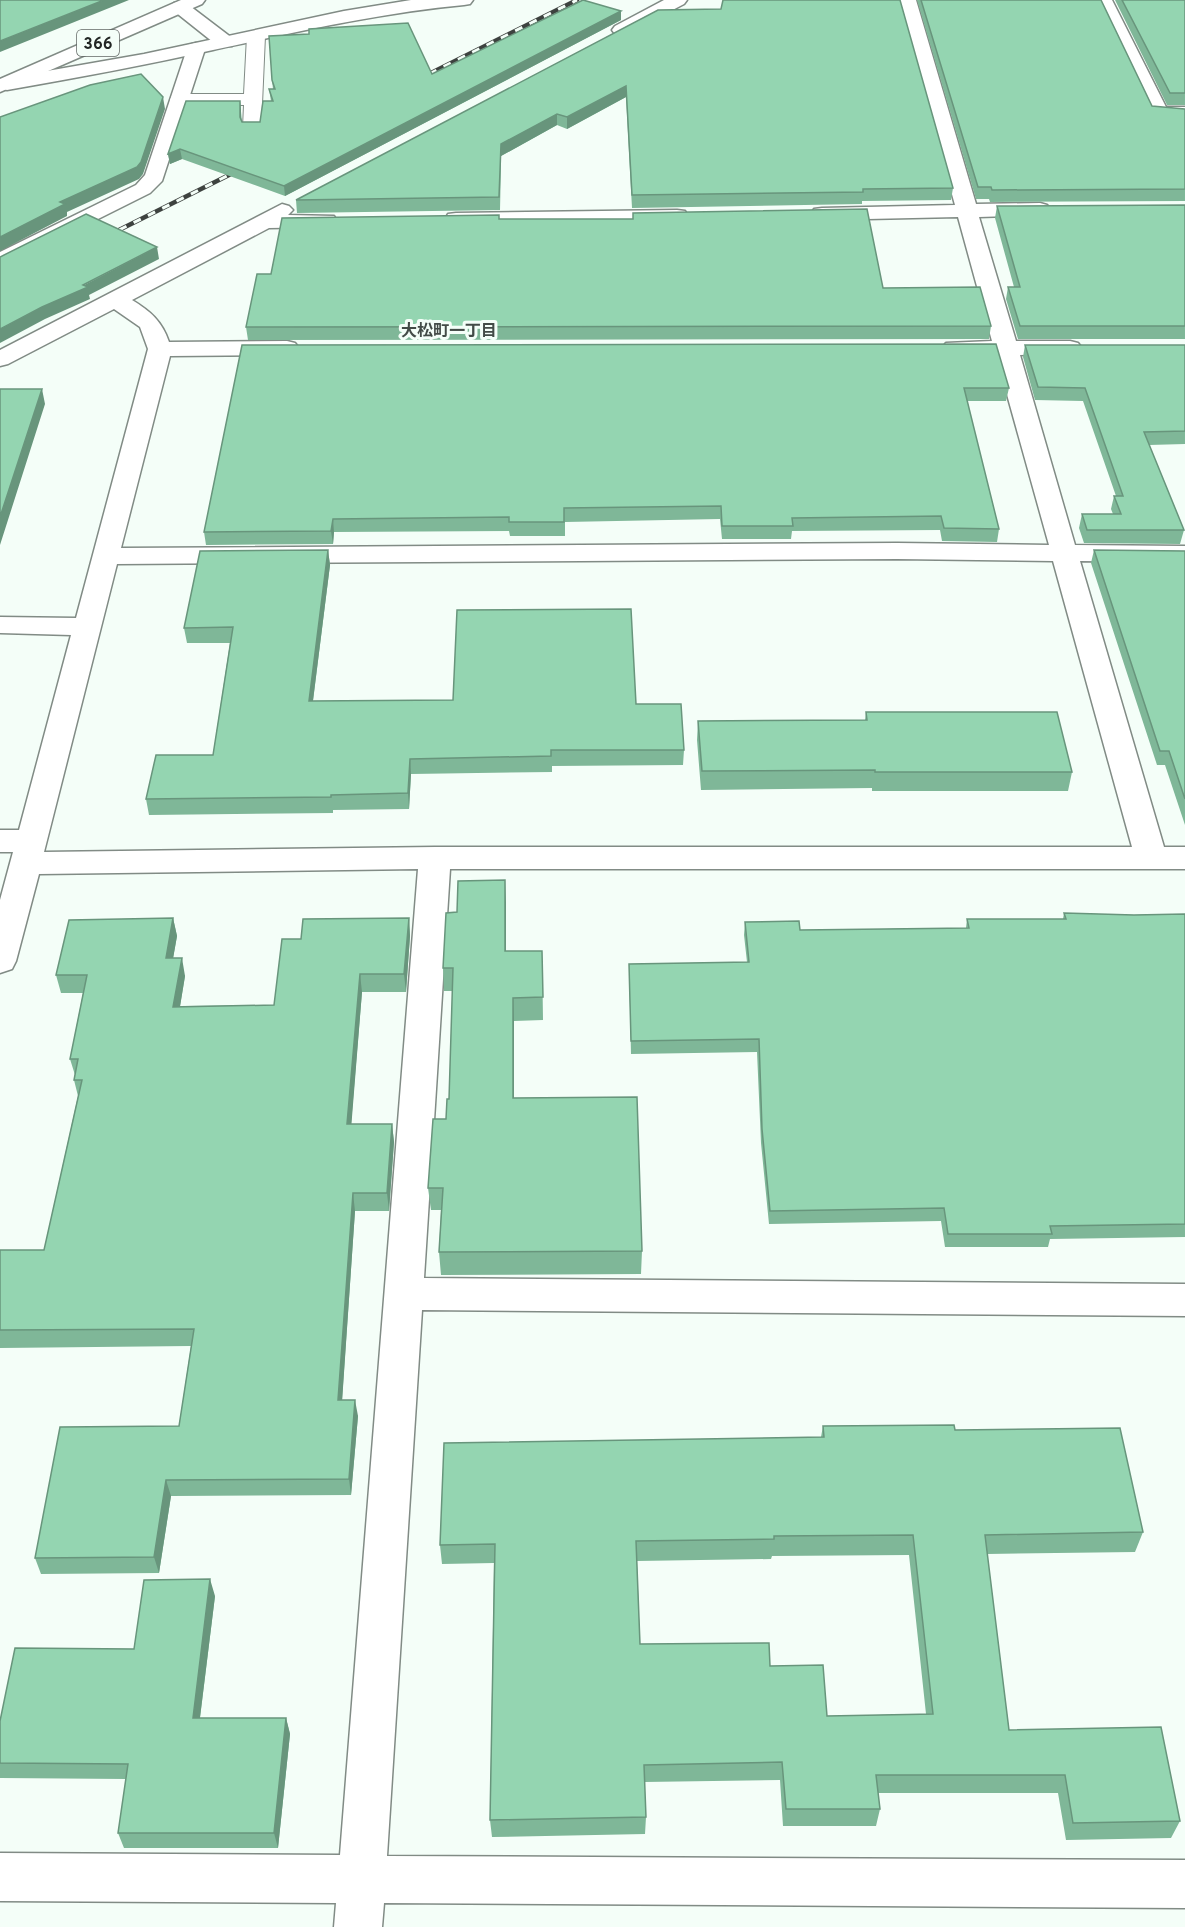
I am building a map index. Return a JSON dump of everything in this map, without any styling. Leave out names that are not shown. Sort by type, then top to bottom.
[{"type":"main road","points":[[4,85],[110,67],[225,42],[425,4],[464,0]]},
{"type":"main road","points":[[605,39],[678,0]]},
{"type":"main road","points":[[907,0],[1151,858]]},
{"type":"main road","points":[[1103,0],[1159,113],[1185,113]]},
{"type":"main road","points":[[188,3],[225,42]]},
{"type":"main road","name":"366","points":[[4,85],[188,3]]},
{"type":"main road","points":[[0,261],[143,189],[155,177],[196,49]]},
{"type":"main road","points":[[0,359],[116,301],[145,282],[265,222],[300,198]]},
{"type":"main road","points":[[798,214],[1060,209]]},
{"type":"main road","points":[[431,219],[692,216]]},
{"type":"main road","points":[[265,222],[348,221]]},
{"type":"main road","points":[[0,961],[160,349],[154,326],[141,315],[116,301]]},
{"type":"main road","points":[[160,349],[303,348]]},
{"type":"main road","points":[[935,348],[1090,348]]},
{"type":"main road","points":[[106,556],[885,551],[1185,554]]},
{"type":"main road","points":[[0,625],[88,627]]},
{"type":"main road","points":[[0,841],[29,852],[435,858],[1185,858]]},
{"type":"main road","points":[[358,1927],[435,858]]},
{"type":"main road","points":[[404,1294],[1185,1300]]},
{"type":"main road","points":[[0,1877],[362,1881],[1185,1884]]},
{"type":"lane","points":[[252,127],[256,36]]},
{"type":"lane","points":[[179,100],[253,99]]},
{"type":"building","points":[[0,0],[104,0],[0,41]]},
{"type":"building","points":[[583,0],[621,11],[284,186],[180,149],[168,154],[186,101],[240,101],[242,122],[260,122],[263,101],[273,101],[269,89],[275,89],[272,80],[269,36],[309,34],[309,29],[408,23],[432,74]]},
{"type":"building","points":[[723,0],[900,0],[953,188],[863,189],[863,192],[632,195],[626,86],[567,117],[557,114],[501,144],[499,197],[296,200],[658,10],[721,9]]},
{"type":"building","points":[[921,0],[1101,0],[1152,106],[1185,109],[1185,189],[992,190],[991,187],[978,187]]},
{"type":"building","points":[[1122,0],[1185,0],[1185,93],[1170,93]]},
{"type":"building","points":[[141,74],[163,97],[141,162],[137,167],[60,202],[65,204],[0,237],[0,117],[90,85]]},
{"type":"building","points":[[1185,205],[1185,326],[1020,326],[1008,287],[1020,287],[997,206]]},
{"type":"building","points":[[867,209],[883,288],[980,287],[991,326],[246,327],[257,274],[271,274],[282,218],[499,215],[499,219],[633,219],[633,213]]},
{"type":"building","points":[[86,214],[157,247],[83,285],[88,287],[0,329],[0,257]]},
{"type":"building","points":[[996,344],[1009,388],[964,388],[999,529],[944,528],[941,516],[792,518],[793,526],[722,526],[721,506],[564,508],[564,522],[509,522],[509,517],[333,519],[331,531],[204,532],[242,345]]},
{"type":"building","points":[[1025,345],[1185,345],[1185,431],[1144,432],[1184,530],[1087,530],[1082,514],[1121,514],[1114,496],[1123,496],[1085,388],[1038,387]]},
{"type":"building","points":[[0,389],[42,389],[0,517]]},
{"type":"building","points":[[328,550],[309,701],[453,700],[457,610],[631,609],[636,704],[681,704],[684,750],[551,750],[551,756],[410,759],[408,793],[331,795],[331,797],[146,799],[156,755],[213,755],[233,627],[184,628],[200,551]]},
{"type":"building","points":[[1094,550],[1185,551],[1185,799],[1169,751],[1160,751]]},
{"type":"building","points":[[866,712],[1057,712],[1072,772],[702,771],[698,721],[867,720]]},
{"type":"building","points":[[505,880],[505,951],[542,951],[543,997],[513,998],[513,1098],[637,1097],[642,1251],[439,1252],[443,1188],[428,1188],[433,1119],[446,1119],[447,1099],[449,1099],[453,968],[443,968],[446,913],[457,912],[458,881]]},
{"type":"building","points":[[1064,913],[1185,914],[1185,1224],[1050,1226],[1052,1234],[948,1234],[944,1208],[770,1211],[762,1129],[759,1039],[631,1041],[629,964],[749,962],[745,922],[799,921],[800,930],[969,928],[967,919],[1066,919]]},
{"type":"building","points":[[173,918],[166,958],[182,958],[173,1007],[274,1005],[282,939],[301,939],[303,919],[409,918],[404,974],[360,974],[347,1124],[392,1124],[387,1193],[353,1193],[338,1400],[355,1400],[349,1479],[166,1480],[154,1557],[35,1558],[60,1427],[179,1426],[194,1329],[0,1330],[0,1250],[44,1250],[82,1080],[74,1080],[78,1059],[70,1059],[87,975],[56,975],[69,920]]},
{"type":"building","points":[[954,1425],[955,1430],[1120,1428],[1143,1532],[985,1535],[1009,1730],[1161,1727],[1180,1821],[1073,1823],[1065,1775],[876,1775],[880,1809],[786,1809],[782,1762],[644,1765],[646,1817],[490,1820],[495,1544],[440,1545],[444,1443],[824,1437],[823,1426]],"holes":[[[913,1535],[933,1714],[827,1716],[823,1665],[770,1666],[769,1643],[640,1644],[636,1541],[774,1539],[774,1536]]]},
{"type":"building","points":[[210,1579],[193,1718],[286,1718],[274,1833],[118,1833],[128,1764],[0,1763],[0,1721],[15,1648],[134,1649],[144,1580]]},
{"type":"railway","points":[[415,81],[577,0]]},
{"type":"railway","points":[[105,237],[241,169]]},
{"type":"district","name":"大松町一丁目","points":[[449,330]]}]
